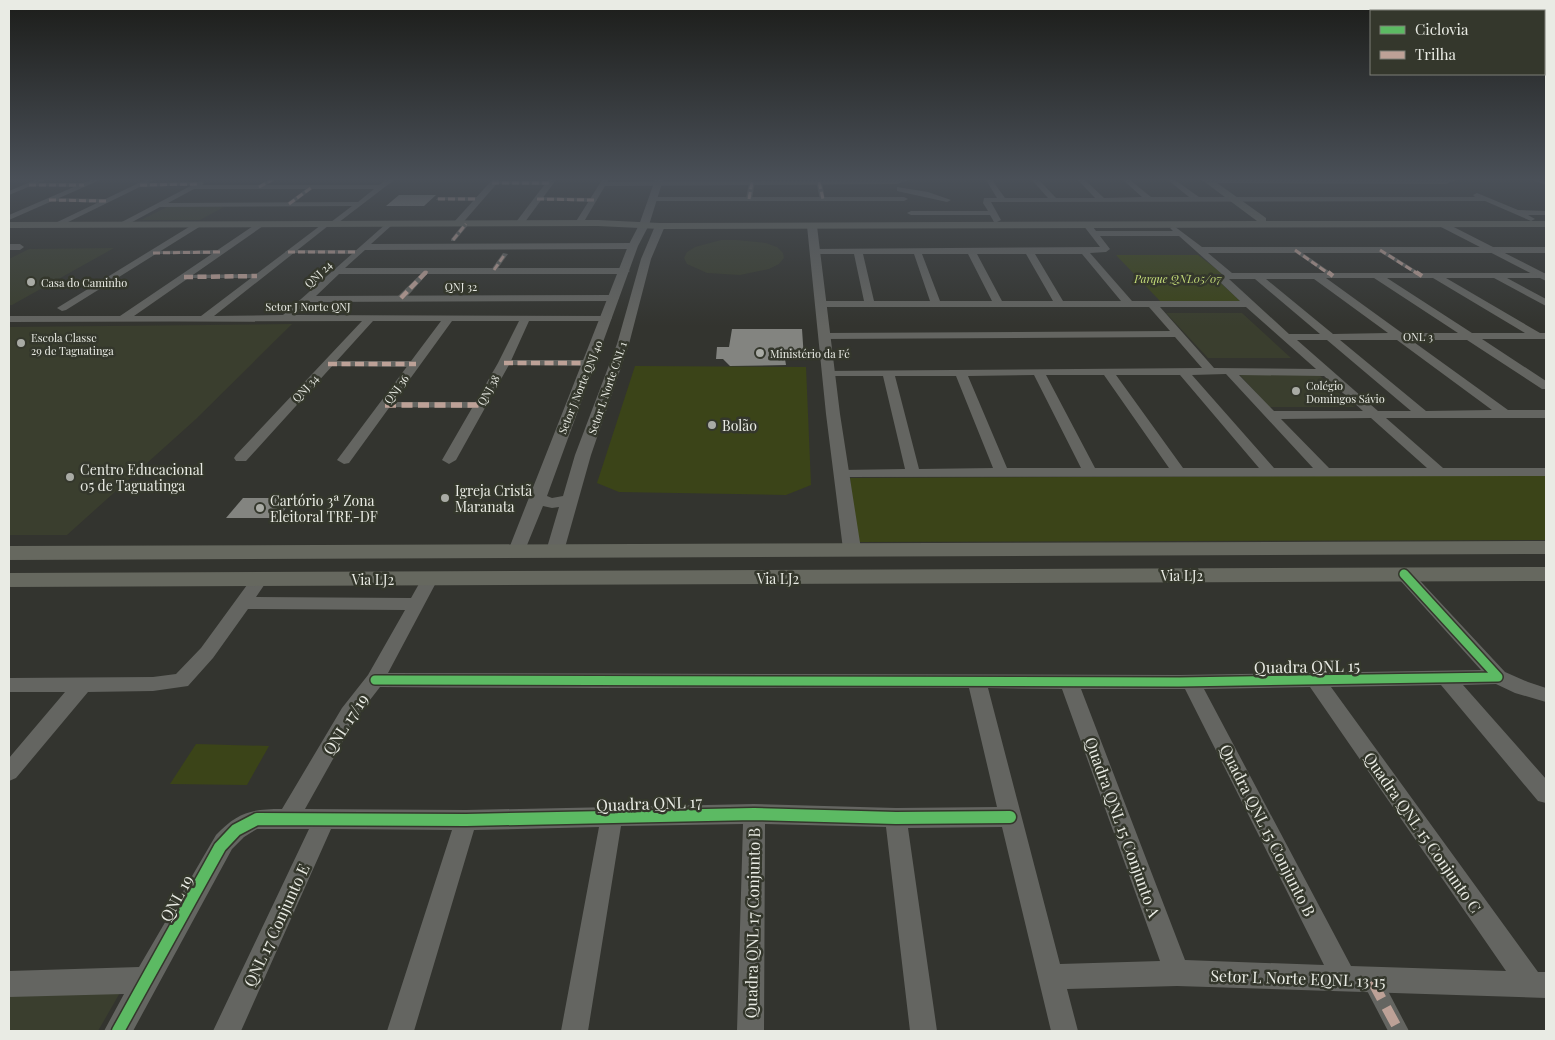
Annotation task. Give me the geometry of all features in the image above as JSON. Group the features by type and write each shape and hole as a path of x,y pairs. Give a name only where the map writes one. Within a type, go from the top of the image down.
{"main road":[{"path":"1078,229 1095,232 1225,229"},
{"name":"Via LJ2","path":"9,553 1546,547"},
{"path":"1098,548 1124,576"},
{"path":"1098,548 1101,576"},
{"path":"650,578 655,550"},
{"path":"672,578 677,550"},
{"name":"Via LJ2","path":"9,580 1546,574"}],"street":[{"path":"62,308 193,229"},
{"path":"122,319 255,229"},
{"path":"203,319 288,252 322,229"},
{"name":"QNJ 24","path":"284,319 383,229"},
{"path":"451,243 459,229"},
{"name":"Setor J Norte QNJ 40","path":"517,550 641,229"},
{"name":"Setor L Norte CNL 1","path":"555,551 583,455 623,344 652,242 659,229"},
{"path":"812,229 828,373 852,549"},
{"path":"1451,229 1544,277"},
{"path":"1095,232 1176,231 1230,276"},
{"path":"814,251 1084,251 1106,249 1095,232"},
{"path":"288,252 451,243 510,246 634,245 642,241 652,242"},
{"path":"494,270 510,246"},
{"path":"9,248 20,248"},
{"path":"1200,250 1546,250"},
{"path":"1295,250 1333,276"},
{"path":"1380,250 1422,276"},
{"path":"1536,250 1546,255"},
{"path":"858,251 870,304"},
{"path":"917,251 936,304"},
{"path":"971,251 999,304"},
{"path":"1029,251 1060,304"},
{"path":"1084,251 1129,304"},
{"path":"153,253 221,252"},
{"path":"338,271 624,271"},
{"path":"402,298 427,271"},
{"path":"184,277 257,276"},
{"path":"1258,276 1424,414"},
{"path":"1317,276 1506,414"},
{"path":"1377,276 1546,386"},
{"path":"1435,276 1543,338"},
{"path":"1495,276 1546,303"},
{"path":"1441,472 1289,337 1249,304 1224,281 1224,277 1544,277"},
{"name":"QNJ 32","path":"308,299 402,298 611,308"},
{"path":"821,304 1249,304"},
{"path":"1152,304 1211,371"},
{"path":"611,308 622,310 633,308"},
{"name":"Setor J Norte QNJ","path":"9,319 525,319 611,308"},
{"name":"QNJ 34","path":"240,458 370,318"},
{"name":"QNJ 36","path":"344,460 448,319"},
{"name":"QNJ 38","path":"449,460 504,363 525,319"},
{"path":"824,336 1178,334"},
{"name":"ONL 3","path":"1289,337 1469,336 1543,338"},
{"path":"504,363 590,363"},
{"path":"328,364 416,364"},
{"path":"1183,371 1270,472"},
{"path":"828,373 1229,371 1329,373"},
{"path":"1229,371 1326,472"},
{"path":"1038,372 1090,472"},
{"path":"1108,372 1179,472"},
{"path":"888,373 913,473"},
{"path":"961,373 1002,472"},
{"path":"385,405 480,405"},
{"path":"1271,415 1546,414"},
{"path":"553,454 568,452 583,455"},
{"path":"841,474 1002,472 1546,472"},
{"path":"537,498 552,503 569,500"},
{"path":"1404,574 1498,677 1522,688 1546,695"},
{"path":"9,685 153,684 181,681 208,653 261,578"},
{"name":"QNL 17/19","path":"288,819 349,713 375,680 430,579"},
{"path":"245,603 416,604"},
{"name":"Quadra QNL 15","path":"977,682 1192,682 1498,677"},
{"path":"1446,678 1546,794"},
{"name":"Quadra QNL 15 Conjunto C","path":"1314,679 1539,986"},
{"path":"375,680 977,682 1064,1031"},
{"name":"Quadra QNL 15 Conjunto A","path":"1069,681 1177,973"},
{"name":"Quadra QNL 15 Conjunto B","path":"1192,682 1344,978"},
{"path":"9,772 84,684"},
{"name":"Quadra QNL 17","path":"288,819 466,820 754,814 896,818 1010,817"},
{"name":"Quadra QNL 17 Conjunto B","path":"750,1031 754,814"},
{"path":"575,1031 612,817"},
{"name":"QNL 17 Conjunto E","path":"227,1031 326,818"},
{"path":"896,818 923,1031"},
{"name":"QNL 19","path":"118,1031 220,847 232,832 244,823 257,819 288,819"},
{"path":"401,1031 466,820"},
{"name":"Setor L Norte EQNL 13 15","path":"1050,977 1177,973 1539,986"},
{"path":"9,984 147,980"},
{"path":"1372,981 1399,1031"}],"shaded area":[{"path":"721,240 766,243 777,247 783,253 784,258 779,264 769,269 740,275 707,273 687,264 684,258 687,252 695,247"},
{"name":"Casa do Caminho","path":"114,248 9,305 9,259 29,249"},
{"path":"1166,313 1242,313 1291,358 1208,358"},
{"path":"292,324 196,419 67,535 9,535 9,327"},
{"name":"Colégio Domingos Sávio","path":"1239,374 1319,375 1355,407 1269,407"},
{"path":"125,984 98,1031 9,1031 9,985"}],"green space":[{"name":"Parque QNL05/07","path":"1116,255 1198,255 1223,274 1211,274 1240,301 1160,301"},
{"name":"Bolão","path":"635,366 806,367 811,485 786,495 619,492 597,483"},
{"path":"1546,475 1546,540 858,542 850,478"},
{"path":"196,744 269,746 247,785 170,784"}],"building":[{"name":"Ministério da Fé","path":"732,329 802,329 804,359 785,359 786,365 730,366 723,359 716,359 717,347 729,347"},
{"name":"Cartório 3ª Zona Eleitoral TRE-DF","path":"243,498 294,498 278,518 226,518"}],"marked path":[{"path":"453,240 462,229"},
{"path":"1295,250 1333,276"},
{"path":"1380,250 1422,276"},
{"path":"153,253 221,252"},
{"path":"288,252 358,252"},
{"path":"494,270 505,254"},
{"path":"401,298 427,271"},
{"path":"184,277 257,276"},
{"path":"504,363 590,363"},
{"path":"328,364 416,364"},
{"path":"385,405 480,405"},
{"path":"1372,981 1399,1031"}],"cycle path":[{"path":"375,680 1179,682 1498,677 1404,574"},
{"path":"118,1031 220,847 236,830 257,819 466,820 754,814 896,818 1010,817"}],"place":[{"name":"Casa do Caminho","path":"31,282"},
{"name":"Escola Classe 29 de Taguatinga","path":"21,343"},
{"name":"Ministério da Fé","path":"760,353"},
{"name":"Colégio Domingos Sávio","path":"1296,391"},
{"name":"Bolão","path":"712,425"},
{"name":"Centro Educacional 05 de Taguatinga","path":"70,477"},
{"name":"Igreja Cristã Maranata","path":"445,498"},
{"name":"Cartório 3ª Zona Eleitoral TRE-DF","path":"260,508"}]}
